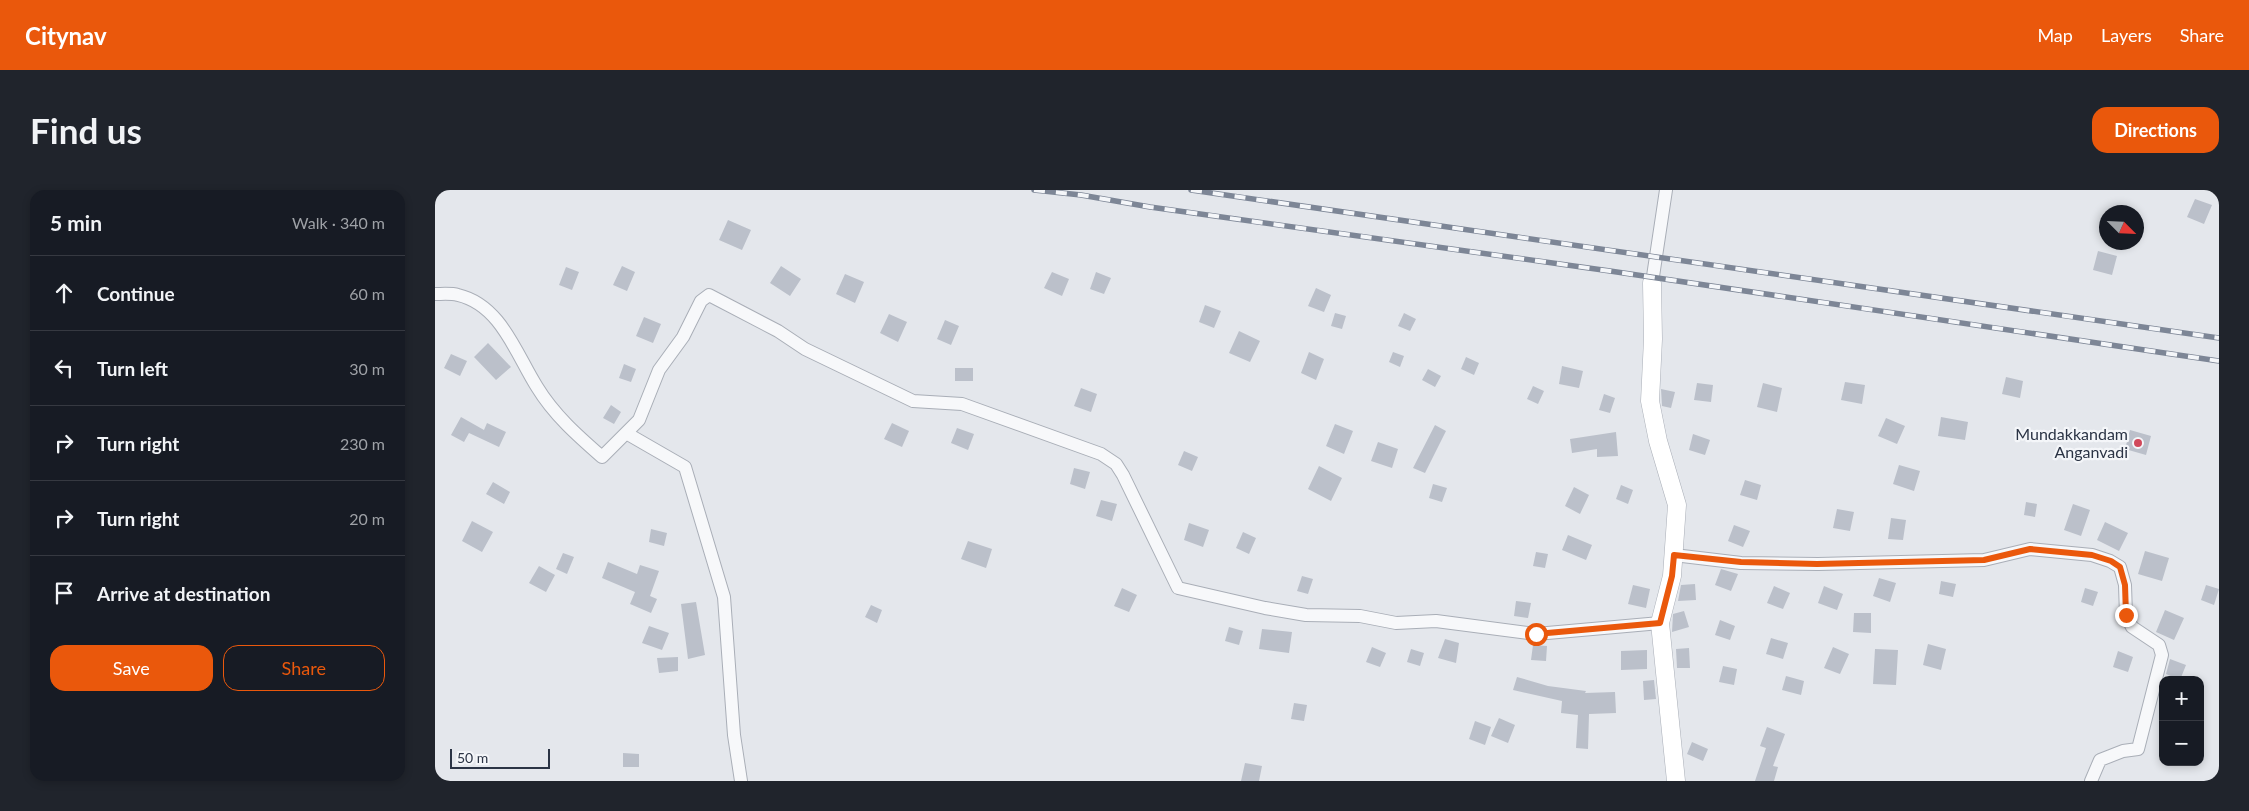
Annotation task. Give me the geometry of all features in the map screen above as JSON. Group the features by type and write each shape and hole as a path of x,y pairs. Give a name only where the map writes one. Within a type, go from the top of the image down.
{"street":[{"path":"1666,190 1652,283 1653,340 1650,401 1677,505 1672,576 1660,623 1676,781"},
{"path":"435,294 456,294 471,299 488,310 517,349 537,388 565,424 602,457 639,420 659,370 683,337 701,301 709,295 778,331 805,349 913,402 962,404 1101,454 1117,464 1178,588 1265,608 1307,615 1361,616 1396,623 1436,622 1536,634 1660,623"},
{"path":"626,433 685,468 724,597 734,735 741,781"},
{"path":"1674,555 1741,562 1817,564 1984,560 2030,549 2092,555 2111,561 2120,567 2124,574 2126,615 2132,627 2159,645 2162,655 2138,749 2123,751 2100,760 2091,781"}],"building":[{"path":"2195,199 2212,205 2204,224 2187,217"},
{"path":"728,220 751,230 742,250 719,240"},
{"path":"2098,251 2117,256 2112,275 2093,270"},
{"path":"622,266 635,272 627,291 613,285"},
{"path":"781,266 801,279 790,296 770,283"},
{"path":"566,267 579,272 572,290 559,285"},
{"path":"1052,272 1069,279 1062,296 1044,288"},
{"path":"1096,272 1111,278 1104,294 1090,289"},
{"path":"845,274 864,282 855,303 836,294"},
{"path":"1316,288 1331,295 1324,312 1308,306"},
{"path":"1205,305 1221,311 1214,328 1199,322"},
{"path":"1335,313 1346,316 1342,329 1331,326"},
{"path":"1404,313 1416,319 1410,331 1398,326"},
{"path":"889,314 907,322 898,342 880,333"},
{"path":"644,317 661,324 653,343 636,336"},
{"path":"945,320 959,326 951,345 937,339"},
{"path":"1239,331 1260,341 1250,362 1229,353"},
{"path":"488,343 511,367 496,380 474,357"},
{"path":"1309,352 1324,359 1316,380 1301,373"},
{"path":"1393,352 1404,356 1400,367 1389,362"},
{"path":"451,354 467,361 460,376 444,368"},
{"path":"1466,357 1479,363 1474,375 1461,369"},
{"path":"624,364 636,369 631,382 619,378"},
{"path":"1562,366 1583,371 1579,388 1559,384"},
{"path":"955,368 973,368 973,381 955,381"},
{"path":"1428,369 1441,376 1435,387 1422,380"},
{"path":"2006,377 2023,381 2020,398 2002,394"},
{"path":"1845,382 1865,385 1862,404 1841,400"},
{"path":"1697,383 1713,385 1711,402 1694,400"},
{"path":"1763,383 1782,388 1777,412 1757,407"},
{"path":"1533,386 1544,391 1538,404 1527,399"},
{"path":"1081,388 1097,394 1091,412 1074,406"},
{"path":"1661,389 1675,392 1671,408 1662,406"},
{"path":"1604,394 1615,398 1610,413 1599,410"},
{"path":"611,405 621,412 614,424 603,418"},
{"path":"461,417 484,430 487,423 506,432 499,447 469,433 464,442 451,435"},
{"path":"1941,417 1968,422 1965,440 1938,436"},
{"path":"1886,418 1905,426 1897,444 1878,436"},
{"path":"892,423 909,431 902,447 884,439"},
{"path":"1335,424 1353,431 1344,454 1326,446"},
{"path":"1435,425 1446,431 1425,473 1413,468"},
{"path":"957,428 974,434 968,450 951,443"},
{"name":"Mundakkandam Anganvadi","path":"2130,430 2151,436 2146,455 2125,449"},
{"path":"1616,432 1618,456 1597,457 1597,449 1572,453 1570,439"},
{"path":"1693,434 1710,440 1705,455 1689,450"},
{"path":"1378,442 1398,449 1392,468 1371,461"},
{"path":"1184,451 1198,457 1192,471 1178,465"},
{"path":"1899,465 1920,471 1914,491 1893,484"},
{"path":"1319,466 1342,478 1331,501 1308,489"},
{"path":"1074,468 1090,472 1085,489 1070,484"},
{"path":"1745,480 1761,485 1757,500 1740,495"},
{"path":"493,482 510,492 504,504 486,494"},
{"path":"1433,484 1447,488 1442,502 1429,498"},
{"path":"1621,485 1633,490 1628,504 1616,499"},
{"path":"1574,487 1589,495 1580,514 1565,506"},
{"path":"1101,500 1117,504 1112,521 1096,516"},
{"path":"2026,502 2037,504 2035,517 2024,515"},
{"path":"2073,504 2090,510 2081,536 2064,530"},
{"path":"1837,509 1854,512 1850,531 1833,528"},
{"path":"1891,518 1906,520 1903,540 1888,539"},
{"path":"472,521 493,532 482,552 462,541"},
{"path":"2105,522 2128,533 2119,551 2097,540"},
{"path":"1189,523 1209,530 1203,547 1184,540"},
{"path":"1734,525 1750,531 1743,547 1728,541"},
{"path":"651,529 667,533 664,546 649,542"},
{"path":"1243,532 1256,538 1249,554 1236,548"},
{"path":"1568,535 1592,545 1586,560 1562,550"},
{"path":"968,541 992,549 986,568 961,559"},
{"path":"2145,551 2169,558 2162,581 2138,574"},
{"path":"1536,552 1548,554 1545,568 1533,566"},
{"path":"563,553 574,557 567,574 556,569"},
{"path":"608,562 637,574 640,565 659,571 650,596 657,599 651,613 630,604 635,592 602,578"},
{"path":"539,566 555,575 546,592 529,583"},
{"path":"1721,569 1738,574 1731,591 1715,585"},
{"path":"1302,576 1313,579 1308,594 1297,591"},
{"path":"1879,578 1896,583 1890,602 1873,596"},
{"path":"1941,581 1956,584 1953,597 1939,594"},
{"path":"1695,584 1696,600 1678,601 1681,585"},
{"path":"1633,585 1650,589 1646,608 1628,604"},
{"path":"2206,585 2219,589 2214,605 2201,600"},
{"path":"1774,586 1790,593 1783,609 1767,603"},
{"path":"1824,586 1843,594 1837,610 1818,603"},
{"path":"1122,588 1137,595 1129,612 1114,606"},
{"path":"2085,588 2098,592 2093,606 2081,602"},
{"path":"1516,601 1531,603 1528,618 1514,616"},
{"path":"696,602 705,655 688,659 681,604"},
{"path":"871,605 882,610 877,623 865,617"},
{"path":"2165,610 2184,618 2174,640 2156,632"},
{"path":"1684,611 1689,627 1672,632 1673,614"},
{"path":"1854,613 1871,613 1871,633 1853,632"},
{"path":"1720,620 1735,626 1730,640 1715,635"},
{"path":"649,626 669,633 662,650 642,643"},
{"path":"1229,627 1243,631 1239,645 1225,641"},
{"path":"1262,629 1292,632 1289,653 1259,649"},
{"path":"1771,638 1788,643 1783,659 1766,654"},
{"path":"1445,639 1459,643 1456,663 1438,658"},
{"path":"1928,644 1946,649 1941,670 1923,665"},
{"path":"1533,645 1547,646 1546,661 1531,660"},
{"path":"1372,647 1386,653 1380,667 1366,662"},
{"path":"1833,647 1849,654 1840,674 1824,668"},
{"path":"1689,648 1690,668 1677,668 1676,649"},
{"path":"1411,649 1424,653 1420,666 1407,662"},
{"path":"1875,649 1898,650 1896,685 1873,684"},
{"path":"1647,650 1647,669 1621,670 1621,651"},
{"path":"2118,651 2133,657 2128,672 2113,667"},
{"path":"678,657 678,671 659,673 657,658"},
{"path":"2170,659 2186,665 2182,676 2166,674"},
{"path":"1723,666 1737,669 1734,685 1719,682"},
{"path":"1786,676 1804,681 1801,695 1782,690"},
{"path":"1517,677 1548,686 1586,691 1585,693 1615,692 1616,713 1589,714 1588,749 1576,748 1578,715 1561,713 1562,701 1513,690"},
{"path":"1654,680 1656,699 1644,700 1643,681"},
{"path":"1294,703 1307,705 1304,721 1291,719"},
{"path":"1499,718 1515,725 1508,743 1491,736"},
{"path":"1475,721 1491,727 1485,745 1469,739"},
{"path":"1767,727 1785,734 1773,766 1778,767 1774,781 1755,781 1766,748 1760,746"},
{"path":"1692,742 1708,749 1703,761 1687,754"},
{"path":"623,753 639,754 639,767 623,767"},
{"path":"1245,763 1262,766 1259,781 1241,781"}],"railway":[{"path":"1034,190 1081,195 1150,207 1610,271 2219,361"},
{"path":"1191,190 2219,338"}],"place":[{"name":"Mundakkandam Anganvadi","path":"2138,443"}],"route":[{"path":"1536,634 1660,623 1672,576 1674,555 1741,562 1817,564 1984,560 2030,549 2092,555 2111,561 2120,567 2124,574 2126,615"}]}
